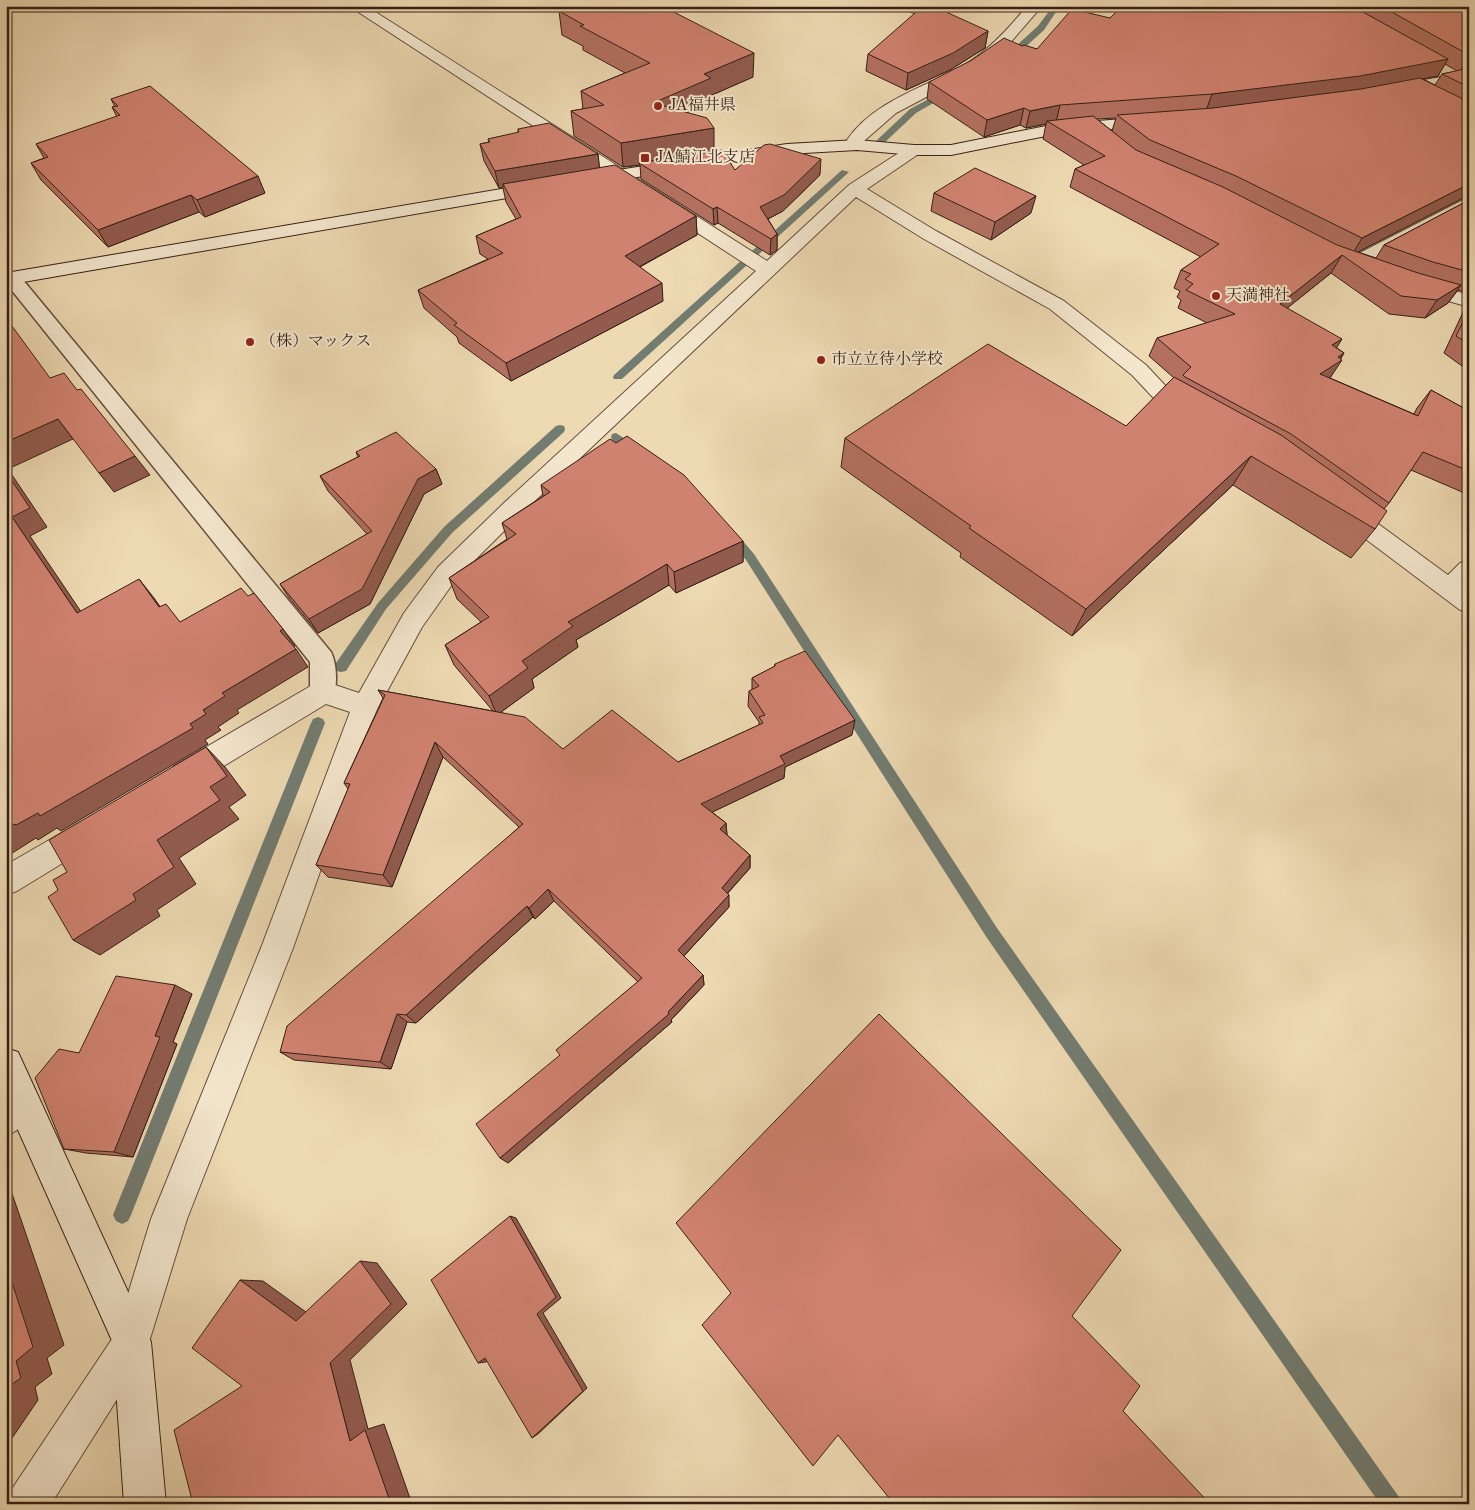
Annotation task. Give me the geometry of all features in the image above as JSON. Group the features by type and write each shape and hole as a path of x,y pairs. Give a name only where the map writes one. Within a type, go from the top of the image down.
{"street":[{"path":"356,6 757,263"},
{"path":"910,6 964,30"},
{"path":"857,145 855,140 895,106 983,60 1000,46 1035,6"},
{"path":"982,38 1000,46"},
{"path":"1441,69 1463,77"},
{"path":"1378,94 1463,77"},
{"path":"1412,87 1436,100"},
{"path":"9,278 620,174 787,149 857,145 914,150 951,150 1056,129 1168,120"},
{"path":"1091,126 1114,144"},
{"path":"27,1504 132,1342 169,1219 277,948 365,706 413,620 448,573 757,263 855,189 914,150"},
{"path":"855,189 930,235 1057,305 1139,370 1168,401 1202,420"},
{"path":"1354,263 1469,202"},
{"path":"1319,250 1389,276 1469,301"},
{"path":"1326,498 1460,596 1469,568"},
{"path":"160,789 323,692 365,706"},
{"path":"6,881 109,820"},
{"path":"6,1064 14,1110 132,1342 144,1504"}],"lane":[{"path":"9,278 322,659 323,692"}],"building":[{"path":"572,6 662,6 754,53 704,74 711,78 653,103 707,118 714,128 621,143 571,111 604,105 581,91 650,63 580,26 584,25 559,11"},
{"path":"923,6 933,6 988,31 953,53 908,73 868,54"},
{"path":"1122,6 1352,6 1448,59 1360,76 1212,94 1060,105 1030,111 1024,108 987,120 929,82 972,60 1004,38 1022,46 1037,49 1072,9 1110,18"},
{"path":"1381,6 1469,6 1469,55"},
{"path":"1469,68 1469,87 1442,74"},
{"path":"1420,78 1469,102 1469,184 1362,238 1236,176 1150,140 1117,115 1213,108 1361,89"},
{"path":"150,86 258,176 197,200 191,195 98,230 31,163 48,157 36,144 120,115 112,107 118,106 111,99"},
{"path":"1093,116 1136,150 1223,187 1337,245 1418,273 1461,285 1437,300 1401,296 1342,255 1280,304 1342,339 1332,345 1344,353 1338,357 1342,360 1320,374 1418,416 1431,390 1469,411 1469,471 1423,452 1389,503 1291,434 1185,377 1183,375 1191,367 1157,338 1235,314 1186,290 1193,284 1185,279 1191,274 1181,270 1219,244 1075,169 1105,156 1047,121"},
{"path":"549,123 598,154 495,171 480,144 490,142 488,139 519,132 518,129"},
{"path":"770,144 821,159 784,195 760,207 777,234 771,239 717,207 713,209 639,163 722,150 735,170 764,145"},
{"path":"615,165 696,216 625,256 662,283 506,363 454,325 457,323 418,290 503,253 476,236 521,217 503,184"},
{"path":"975,168 1036,196 995,222 934,193"},
{"path":"1469,200 1469,272 1384,245"},
{"path":"1469,310 1469,344 1456,336"},
{"path":"12,326 50,378 64,373 77,390 81,389 135,456 99,473 58,419 6,442 6,329"},
{"path":"988,344 1126,426 1174,377 1281,435 1387,511 1375,529 1251,456 1086,609 969,528 971,526 845,438"},
{"path":"396,432 436,469 418,479 362,589 309,619 280,584 372,531 320,476 360,456 356,452"},
{"path":"627,436 684,475 743,541 674,572 667,564 568,622 573,626 522,661 528,668 489,696 445,645 489,617 449,578 516,534 502,523 550,492 541,485 610,439 616,443"},
{"path":"6,472 30,508 12,517 77,613 139,579 159,607 166,604 180,622 241,588 248,596 254,593 283,629 280,631 296,649 222,693 225,696 203,710 206,714 190,724 193,728 40,816 38,813 6,829"},
{"path":"805,651 855,720 780,756 785,764 701,804 726,823 720,829 750,855 722,888 729,895 678,950 703,975 668,1012 669,1014 500,1158 476,1124 560,1055 556,1050 642,978 548,889 529,908 527,906 406,1015 397,1014 380,1062 280,1052 287,1026 523,824 435,742 383,875 316,865 350,784 344,783 385,695 378,690 525,717 563,749 612,710 678,762 763,723 759,717 765,715 749,691 759,686 752,678 775,666 775,664"},
{"path":"206,747 227,776 210,787 220,800 157,840 174,867 133,894 136,900 73,940 48,897 58,890 53,880 67,872 49,840"},
{"path":"116,976 175,985 155,1036 160,1037 114,1152 64,1149 35,1078 59,1049 79,1053"},
{"path":"879,1014 1121,1250 1072,1316 1140,1386 1123,1411 1210,1504 931,1504 925,1497 920,1504 894,1504 838,1435 813,1466 702,1325 731,1293 676,1223"},
{"path":"510,1216 556,1297 537,1314 583,1391 532,1438 485,1358 478,1363 431,1280"},
{"path":"360,1261 391,1304 330,1363 350,1441 365,1430 391,1504 193,1504 174,1430 242,1386 192,1348 240,1280 296,1321"},
{"path":"6,1264 33,1347 16,1361 21,1378 6,1388"}],"waterway":[{"path":"1009,57 1041,28 1057,6"},
{"path":"880,142 913,111 945,94"},
{"path":"618,377 845,172"},
{"path":"341,667 382,606 448,530 560,429"},
{"path":"616,437 635,451"},
{"path":"732,536 750,557 992,933 1392,1504"},
{"path":"122,1215 318,723"}],"place":[{"name":"JA福井県","path":"658,106"},
{"name":"JA鯖江北支店","path":"645,158"},
{"name":"天満神社","path":"1216,296"},
{"name":"（株）マックス","path":"250,342"},
{"name":"市立立待小学校","path":"821,360"}]}
